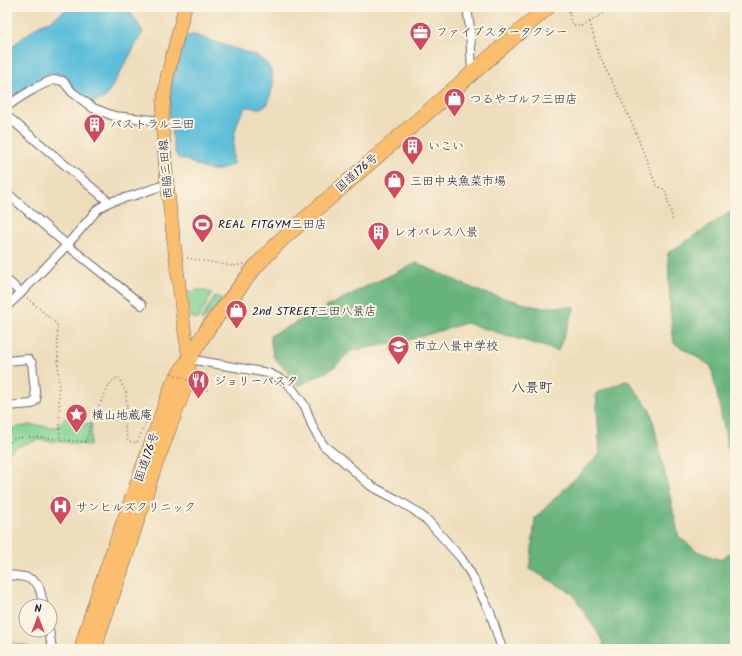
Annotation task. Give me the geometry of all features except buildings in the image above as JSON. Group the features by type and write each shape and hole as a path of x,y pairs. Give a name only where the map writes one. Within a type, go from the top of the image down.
{"highway":[{"name":"国道176号","path":"82,649 100,589 170,378 189,359 208,328 256,266 280,241 548,7"},
{"name":"国道176号","path":"95,649 99,632 121,570 152,473 184,388 189,359"}],"main road":[{"name":"西脇三田線","path":"185,7 167,77 162,120 167,184 189,359"},
{"path":"185,330 196,333 200,331 229,302"},
{"name":"西脇三田線","path":"170,378 180,356 185,330"},
{"path":"7,647 29,649"}],"street":[{"path":"467,7 470,29 472,73"},
{"path":"7,107 14,101 48,82 56,80 63,81 72,92 93,108 106,113 114,116 162,120"},
{"path":"7,116 109,202"},
{"path":"7,306 22,293 98,209 109,202 167,184"},
{"path":"7,193 67,245 142,305"},
{"path":"7,280 22,293"},
{"path":"7,361 28,359 32,363 36,400 32,404 7,406"},
{"path":"189,359 268,374 287,382 305,406 313,428 324,446 371,486 396,499 428,520 461,558 471,574 490,612 502,649"},
{"path":"7,575 23,577 35,582 38,586 42,598"},
{"path":"51,638 52,649"}],"path":[{"path":"569,7 570,20 575,26 583,26 604,13 627,7"},
{"path":"590,22 598,52 637,135 656,185 664,190 673,221"},
{"path":"182,257 233,266 242,264 247,268"},
{"path":"22,293 57,324 60,440"},
{"path":"7,444 15,438 34,437 86,442 90,425 98,407 111,382 118,376 126,392 127,408 125,430 128,441 137,443 151,410"},
{"path":"170,378 208,388 207,391 196,387"}],"green space":[{"path":"735,209 735,491 711,366 674,343 670,310 668,253"},
{"path":"417,263 481,292 537,307 575,307 558,351 466,323 409,340 351,351 332,369 299,386 273,356 270,336 367,286"},
{"path":"202,290 211,293 211,295 198,319 191,317 188,291"},
{"path":"215,296 224,299 203,321 201,320"},
{"path":"628,380 651,412 679,537 697,551 720,560 735,549 735,649 599,649 604,643 572,593 530,569 535,518 600,454 596,393"},
{"path":"65,418 92,425 90,445 37,440 14,448 7,456 7,429 30,425 57,427"}],"water":[{"path":"70,7 127,7 143,32 106,97 97,101 88,101 76,92 66,77 57,73 49,74 10,97 7,92 7,53 15,44 39,25 52,20"},
{"path":"194,35 257,56 267,64 271,71 273,85 268,104 260,108 246,107 238,120 236,127 233,164 218,170 202,168 178,158 175,152 169,115 171,84 184,41 187,36"}],"place":[{"name":"ファイブスタータクシー","path":"420,52"},
{"name":"つるやゴルフ三田店","path":"455,118"},
{"name":"パストラル三田","path":"94,144"},
{"name":"いこい","path":"413,166"},
{"name":"三田中央魚菜市場","path":"395,200"},
{"name":"REAL FITGYM三田店","path":"202,244"},
{"name":"レオパレス八景","path":"378,252"},
{"name":"2nd STREET三田八景店","path":"237,330"},
{"name":"市立八景中学校","path":"399,366"},
{"name":"ジョリーパスタ","path":"199,400"},
{"name":"横山地蔵庵","path":"76,434"},
{"name":"サンヒルズクリニック","path":"60,526"}],"district":[{"name":"八景町","path":"532,388"}]}
